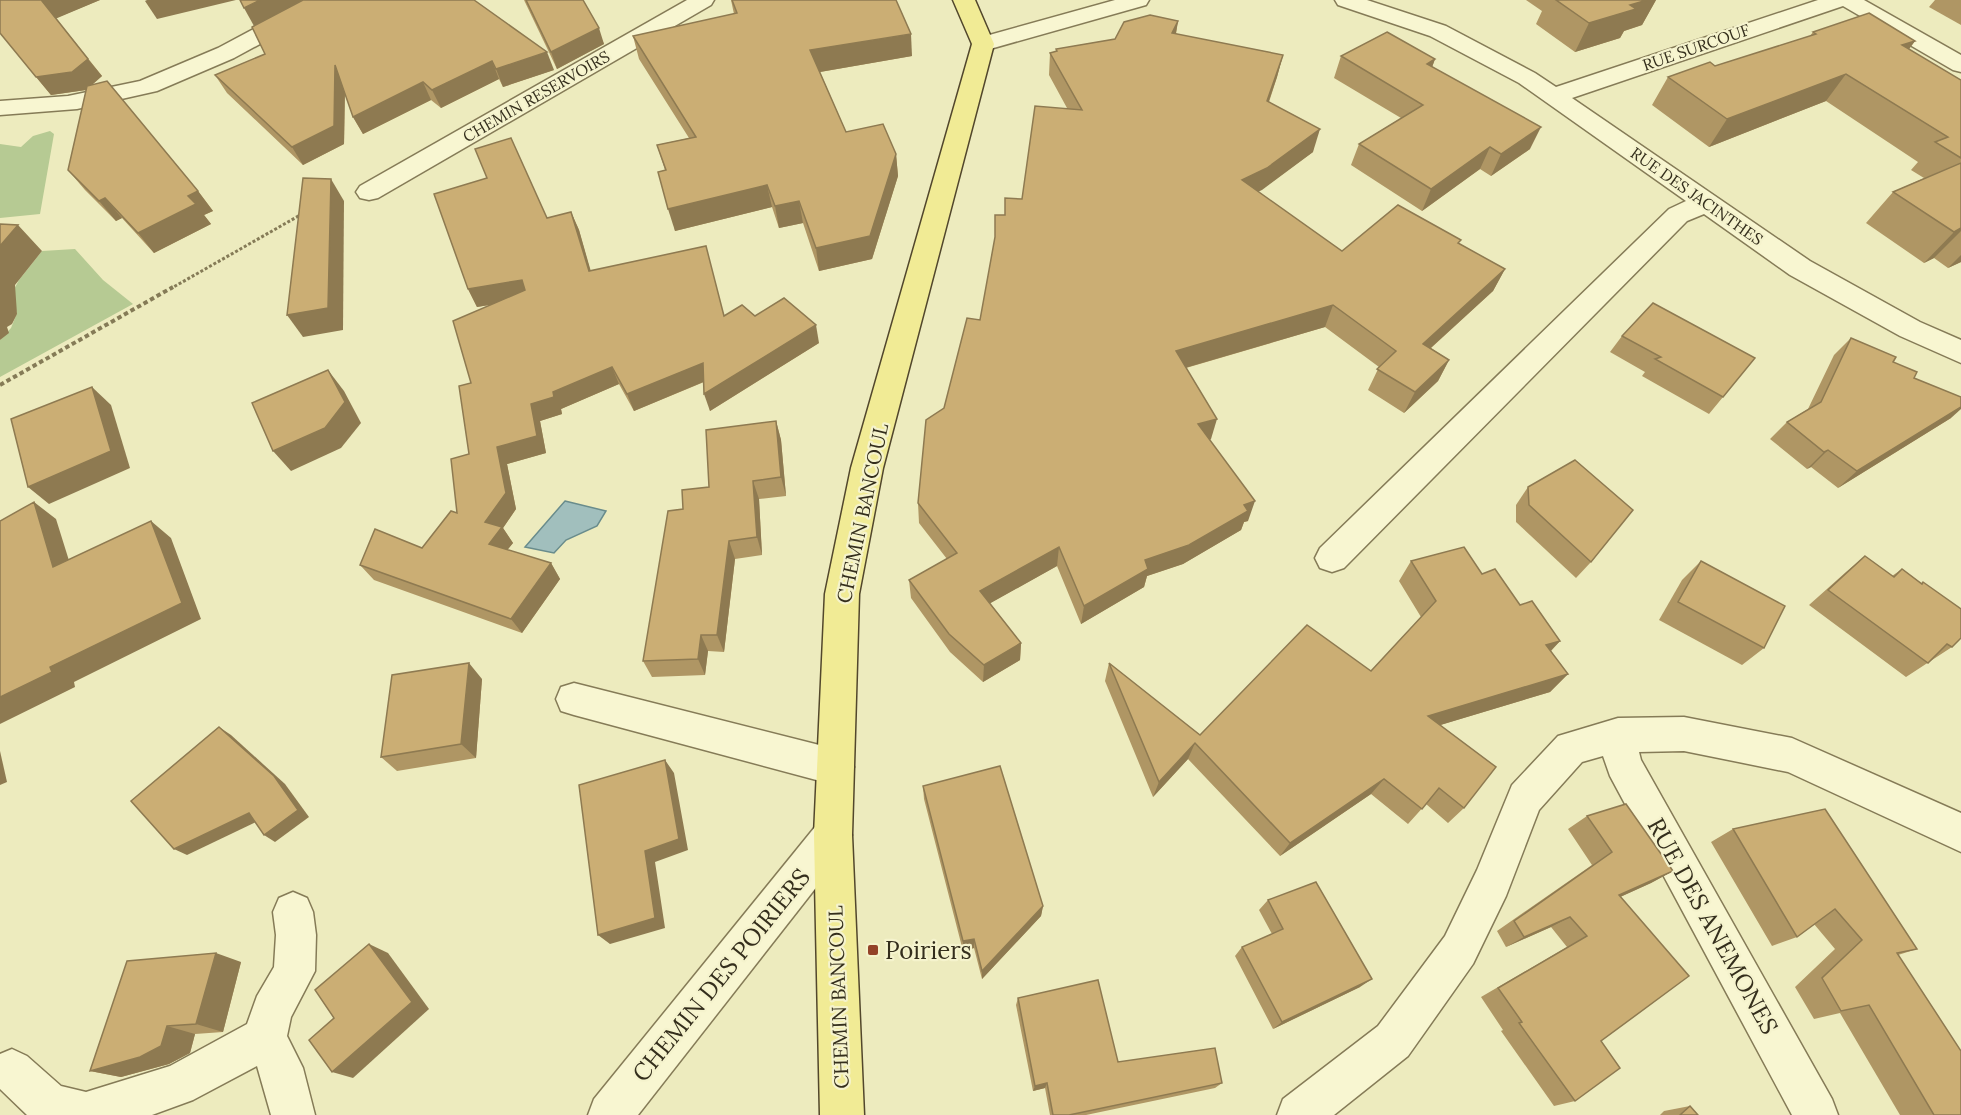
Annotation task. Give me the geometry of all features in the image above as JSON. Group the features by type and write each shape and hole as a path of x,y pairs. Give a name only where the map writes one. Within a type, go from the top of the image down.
{"main road":[{"path":"964,0 983,44"},
{"name":"CHEMIN BANCOUL","path":"842,1115 833,835 842,594 865,479 983,44"}],"street":[{"path":"0,108 51,105 125,92 146,85 197,66 324,0"},
{"name":"CHEMIN RESERVOIRS","path":"369,192 703,0"},
{"path":"983,44 1138,0"},
{"name":"RUE DES JACINTHES","path":"1347,0 1438,31 1527,78 1800,268 1910,329 1961,352"},
{"name":"RUE DES JACINTHES","path":"1401,0 1438,31"},
{"name":"RUE SURCOUF","path":"1554,96 1840,0"},
{"path":"1848,0 1961,65"},
{"path":"1332,558 1678,215 1707,202"},
{"path":"574,699 835,767"},
{"path":"1299,1115 1393,1041 1460,951 1492,882 1524,798 1571,748 1618,735 1684,734 1792,755 1961,833"},
{"name":"RUE DES ANEMONES","path":"1618,735 1623,764 1816,1115"},
{"name":"CHEMIN DES POIRIERS","path":"610,1115 833,835"},
{"path":"293,912 296,935 294,971 272,1011 264,1038 280,1068 293,1115"},
{"path":"12,1071 49,1105 86,1114 178,1085 264,1038"}],"path":[{"path":"0,384 304,213"}],"green space":[{"path":"50,131 54,134 40,214 0,218 0,144 21,147 33,136"},
{"path":"75,249 103,280 133,304 0,377 0,340 11,328 17,313 11,295 19,280 42,251"}],"water":[{"path":"565,501 606,511 597,526 566,540 554,553 525,547"}],"building":[{"path":"0,0 44,0 42,1 88,59 72,72 36,77 0,33"},
{"path":"240,0 260,0 244,8"},
{"path":"303,0 474,0 547,52 496,69 492,61 432,90 423,82 353,117 335,65 334,126 292,147 215,75 265,54 252,27"},
{"path":"526,0 583,0 599,28 551,52"},
{"path":"732,0 896,0 911,34 810,50 846,132 883,124 896,154 870,236 816,248 799,201 775,206 767,185 668,209 658,172 666,170 657,145 696,137 633,36 737,13"},
{"path":"1556,0 1647,0 1630,5 1636,9 1589,23"},
{"path":"1869,13 1915,41 1902,45 1961,80 1961,158 1935,142 1948,137 1846,74 1727,119 1668,77 1710,62 1715,66 1816,34 1813,32"},
{"path":"1150,15 1178,21 1172,33 1283,55 1267,101 1320,129 1267,168 1242,180 1342,251 1398,205 1461,240 1458,243 1505,269 1423,344 1449,360 1415,392 1377,369 1396,351 1333,305 1176,351 1217,419 1198,424 1255,501 1244,505 1248,511 1189,545 1145,560 1148,569 1084,606 1059,547 980,591 1021,643 984,665 949,634 909,580 957,553 918,503 926,420 944,408 967,318 980,320 995,237 995,215 1005,215 1005,198 1022,199 1035,106 1082,110 1050,53 1057,51 1056,49 1115,39 1124,22"},
{"path":"1387,32 1435,59 1427,64 1541,127 1501,154 1490,147 1431,189 1359,144 1423,105 1341,56"},
{"path":"107,81 198,191 188,196 196,204 138,233 105,198 99,201 68,170 87,86"},
{"path":"511,138 547,218 571,212 589,271 706,246 724,316 742,305 755,316 784,298 816,325 704,394 703,363 627,394 612,367 553,392 554,397 531,404 537,436 497,447 506,493 485,522 502,527 489,544 551,563 511,619 360,565 375,529 422,548 451,511 457,513 451,459 469,454 459,386 471,383 453,321 525,290 522,280 468,289 434,194 487,178 475,149"},
{"path":"1961,163 1961,228 1954,232 1893,192"},
{"path":"303,178 331,179 328,308 287,315"},
{"path":"0,224 18,225 0,246"},
{"path":"1653,303 1755,358 1723,397 1655,359 1661,357 1622,336"},
{"path":"1851,338 1896,357 1893,362 1917,372 1914,378 1961,397 1961,407 1857,471 1828,450 1824,452 1787,422 1821,402"},
{"path":"328,370 345,402 325,428 273,451 252,403"},
{"path":"92,387 111,451 28,487 11,419"},
{"path":"776,421 781,477 753,481 757,537 729,541 717,635 701,635 698,659 643,661 668,511 683,509 682,490 709,487 706,430"},
{"path":"1575,460 1633,510 1591,562 1529,505 1528,487"},
{"path":"34,502 53,567 151,521 182,603 50,667 52,672 0,697 0,521"},
{"path":"1464,547 1482,574 1495,569 1520,605 1532,601 1560,641 1546,645 1568,674 1428,716 1496,767 1464,808 1439,788 1422,809 1384,779 1290,843 1195,743 1159,782 1109,663 1200,735 1307,625 1371,671 1436,601 1411,561"},
{"path":"1865,556 1894,577 1902,569 1961,609 1961,638 1952,647 1947,644 1928,663 1828,590"},
{"path":"1701,561 1785,606 1764,648 1678,602"},
{"path":"469,663 461,744 381,757 392,675"},
{"path":"219,727 274,776 298,810 264,835 249,813 174,849 131,801"},
{"path":"665,760 679,839 645,851 655,918 598,935 579,785"},
{"path":"1000,766 1043,906 982,971 974,939 963,941 923,786"},
{"path":"1626,804 1673,871 1619,895 1689,976 1601,1041 1620,1068 1575,1101 1519,1023 1522,1022 1498,988 1587,936 1570,917 1524,937 1514,921 1612,852 1587,816"},
{"path":"1825,809 1917,949 1897,953 1961,1051 1961,1115 1934,1115 1869,1005 1841,1011 1822,978 1862,940 1835,909 1797,937 1733,829"},
{"path":"1316,882 1372,979 1282,1022 1242,947 1283,929 1268,900"},
{"path":"369,944 412,1002 332,1072 309,1040 334,1018 315,990"},
{"path":"216,953 196,1024 167,1026 161,1046 140,1057 90,1071 127,961"},
{"path":"1098,980 1118,1062 1215,1048 1222,1083 1069,1115 1053,1115 1047,1083 1035,1086 1018,998"},
{"path":"1690,1106 1698,1115 1680,1115"}],"place":[{"name":"Poiriers","path":"873,950"}]}
